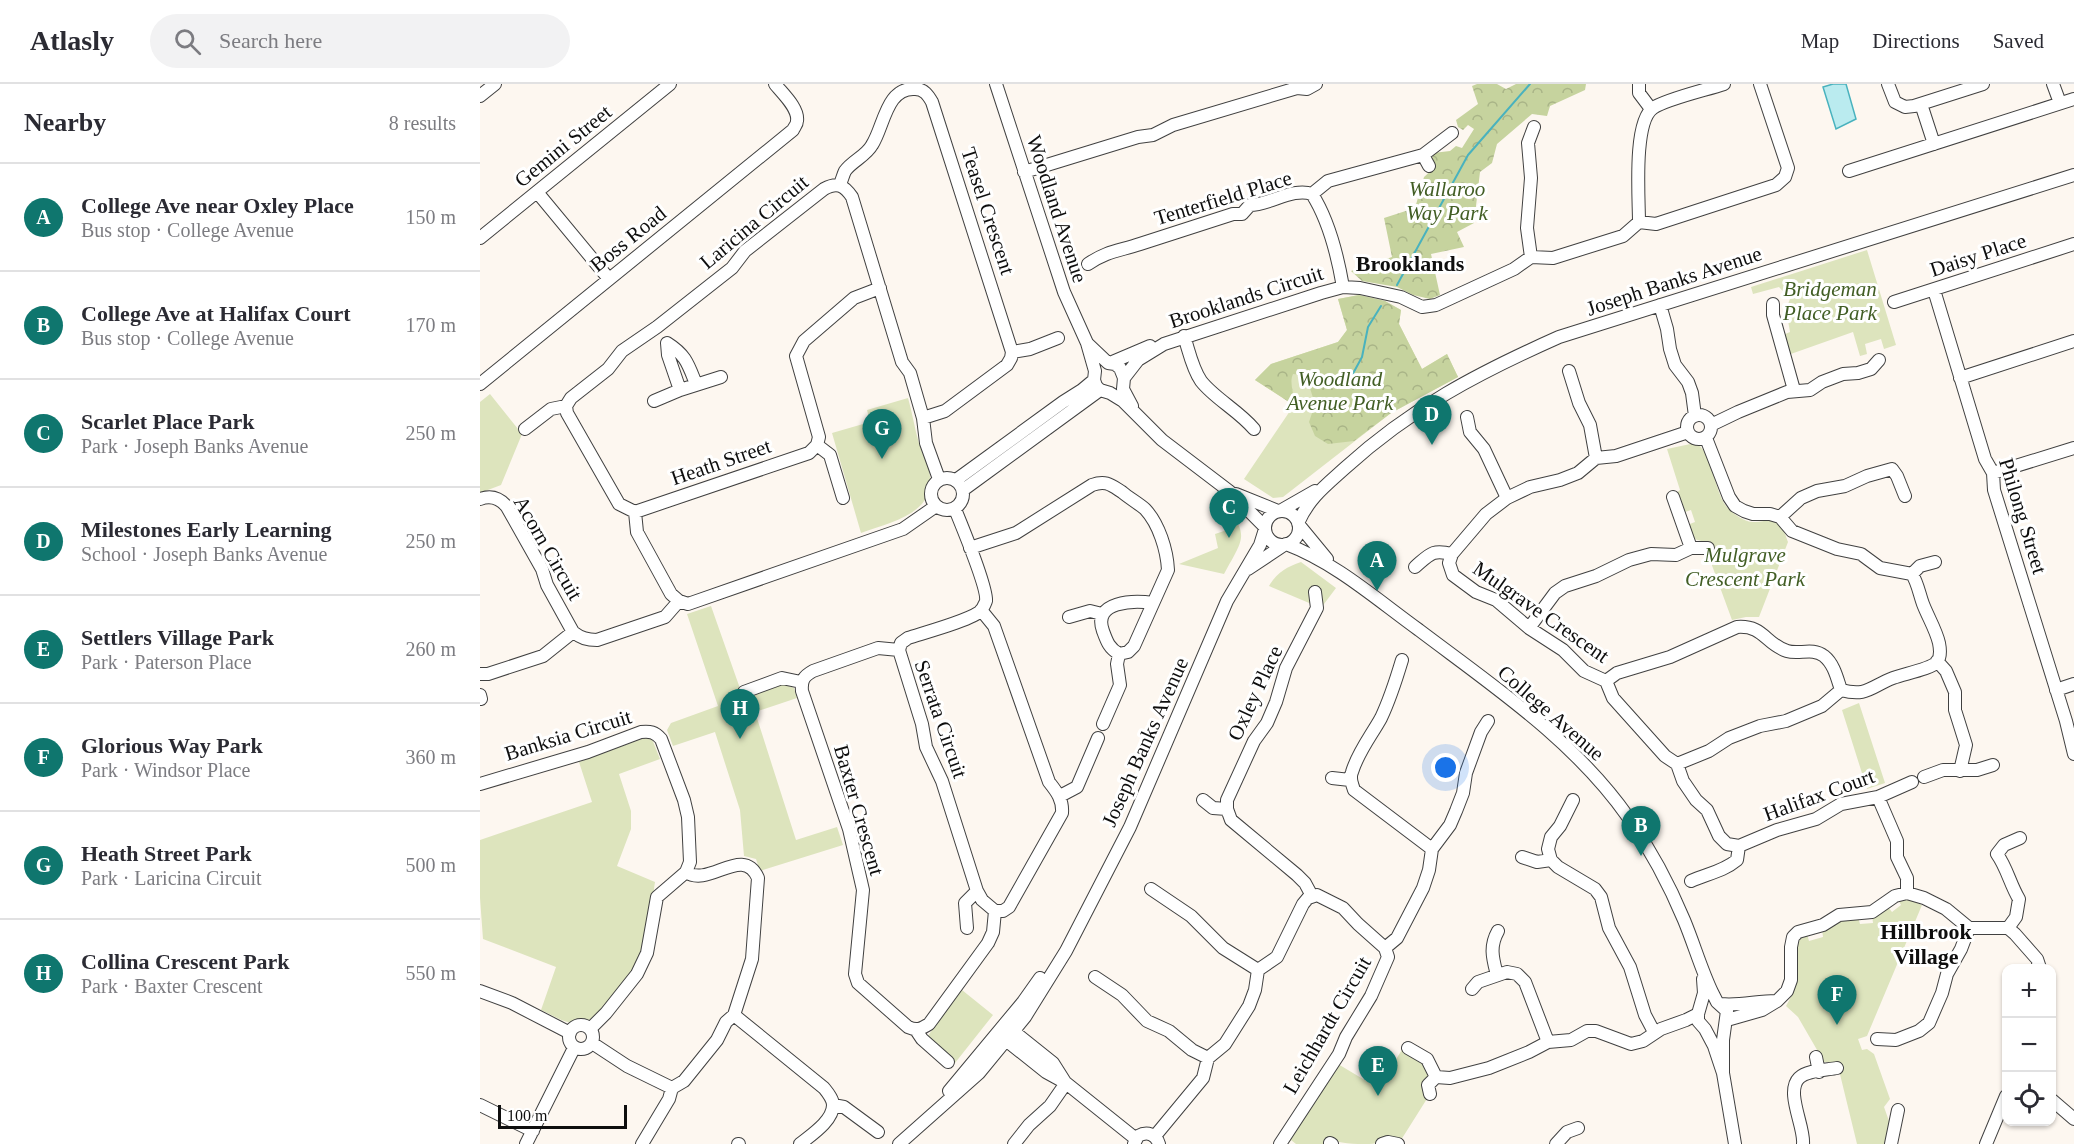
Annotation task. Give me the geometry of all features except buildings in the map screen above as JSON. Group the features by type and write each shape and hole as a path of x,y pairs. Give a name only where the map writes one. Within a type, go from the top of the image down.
{"street":[{"path":"480,96 495,84"},
{"name":"Gemini Street","path":"480,238 670,84"},
{"name":"Boss Road","path":"480,384 793,130 797,122 792,106 775,84"},
{"name":"Woodland Avenue","path":"996,84 1064,292 1087,344 1100,383 1123,401 1162,440 1229,491 1265,528"},
{"path":"1024,172 1138,136 1153,135 1173,125 1299,86 1307,89 1316,84"},
{"path":"1639,84 1639,93 1651,109"},
{"path":"1534,127 1528,143 1532,177 1527,228 1530,257 1553,258 1623,236 1638,222 1638,157 1643,120 1651,109 1661,104 1724,84"},
{"path":"1638,222 1656,224 1689,215 1703,207 1776,185 1785,177 1788,168 1760,84"},
{"path":"1888,84 1892,98 1905,107 1922,104 1983,84"},
{"path":"2053,84 2060,103"},
{"name":"Teasel Crescent","path":"840,184 846,170 872,145 891,100 898,93 918,86 928,94 1012,352"},
{"path":"1849,171 2074,99"},
{"path":"1922,104 1934,144"},
{"path":"1312,194 1328,181 1426,160 1452,133"},
{"name":"Joseph Banks Avenue","path":"1298,524 1305,506 1323,487 1388,431 1444,393 1505,361 1559,337 2072,177"},
{"name":"Laricina Circuit","path":"525,429 550,409 566,406 571,398 608,369 622,351 657,327 732,268 745,251 824,189 840,184 847,188 852,197 902,362 910,373 923,418 926,442 939,479"},
{"path":"537,192 609,279"},
{"name":"Tenterfield Place","path":"1088,264 1102,254 1116,249 1134,246 1233,214 1242,214 1250,205 1307,192 1312,194 1320,208 1340,269 1343,287"},
{"name":"Daisy Place","path":"1894,302 2074,244"},
{"name":"Brooklands Circuit","path":"1124,379 1138,360 1164,344 1343,287 1401,297 1422,307 1436,305 1514,269 1530,257"},
{"path":"843,498 830,455 817,445 819,437 796,356 804,341 854,298 880,288"},
{"name":"Philong Street","path":"1934,290 1985,459 1993,473 1994,490 2073,749"},
{"path":"1773,304 1773,315 1783,356 1794,390"},
{"path":"1660,305 1675,365 1688,382 1692,393 1695,416 1688,424 1688,432 1694,438 1706,438"},
{"path":"657,327 667,343 680,390"},
{"path":"1184,336 1196,372 1203,383 1244,417 1254,429"},
{"path":"923,418 945,411 1007,365 1012,352 1030,350 1058,338"},
{"path":"1960,378 2074,341"},
{"path":"667,343 680,351 687,360 696,384"},
{"name":"Woodland Avenue","path":"1087,344 1109,363 1120,368 1124,379 1123,389 1140,419"},
{"name":"Brooklands Circuit","path":"1109,363 1147,346 1164,344"},
{"path":"1711,425 1794,390 1810,390 1822,382 1843,374 1871,369 1879,360"},
{"path":"1100,383 1101,365 1109,363"},
{"path":"1569,371 1579,403 1590,425 1596,458"},
{"path":"654,401 696,384 721,377"},
{"path":"1100,383 1118,390 1124,379"},
{"path":"960,485 1100,383"},
{"path":"566,406 567,413 619,504 635,512 637,532 671,594 679,602 688,604 903,529 936,506"},
{"path":"1695,416 1707,418 1711,425 1706,438"},
{"path":"1467,417 1470,432 1484,449 1507,498"},
{"name":"Mulgrave Crescent","path":"1677,764 1665,756 1613,698 1606,681 1584,671 1563,651 1529,628 1496,600 1476,592 1453,575 1449,563 1452,554 1486,514 1507,498 1530,487 1578,473 1596,458 1616,456 1688,432"},
{"path":"1706,438 1729,497 1735,506 1753,514 1770,514 1780,517 1792,531 1837,549 1861,554 1880,568 1912,574 1918,583 1923,603 1940,645 1937,661 1929,667 1877,684 1864,693 1841,690"},
{"name":"Heath Street","path":"635,512 809,453 817,445"},
{"path":"1993,473 2074,448"},
{"path":"1780,517 1801,498 1817,491 1845,486 1867,476 1892,469 1905,496"},
{"path":"949,477 960,485 963,501 955,508 944,510 936,506 931,497 934,483 939,479 949,477"},
{"path":"970,548 1016,533 1092,485 1100,482 1109,483 1144,508 1156,527 1167,557 1168,570 1134,646 1128,652 1119,654 1109,648 1100,624 1102,614 1108,608 1129,601 1153,603"},
{"name":"Joseph Banks Avenue","path":"1279,511 1323,487"},
{"name":"Woodland Avenue","path":"1229,491 1279,511"},
{"name":"Acorn Circuit","path":"480,499 495,497 507,507 542,569 547,585 573,632 587,640 597,640 665,617 679,602"},
{"path":"1673,497 1691,548"},
{"path":"916,1030 929,1024 988,943 993,932 994,911 1003,911 1009,907 1062,813 1063,806 1060,796 1049,782 994,626 981,610 986,602 985,593 955,508"},
{"path":"1279,511 1291,513 1298,524 1296,537 1285,544 1276,544 1270,540 1265,528 1269,517 1279,511"},
{"name":"College Avenue","path":"1298,524 1331,565"},
{"name":"Joseph Banks Avenue","path":"1007,1034 1025,1017 1066,951 1130,827 1227,601 1260,545 1265,528"},
{"name":"Joseph Banks Avenue","path":"1245,571 1285,544"},
{"name":"College Avenue","path":"1285,544 1331,565 1505,695 1552,734 1594,774 1627,816 1649,851 1685,922 1702,971 1719,1003 1726,1011 1723,1073"},
{"path":"1529,628 1555,593 1565,586 1596,576 1629,560 1651,554 1676,555 1691,548 1708,548"},
{"name":"Mulgrave Crescent","path":"1415,567 1432,552 1452,554"},
{"path":"1912,574 1920,566 1935,562"},
{"name":"Oxley Place","path":"1227,809 1227,800 1254,741 1267,723 1276,702 1286,668 1317,608 1315,592"},
{"name":"Serrata Circuit","path":"981,610 971,616 908,638 898,650 922,724 926,747 942,781 977,891 982,900 994,911"},
{"path":"1069,617 1090,611 1102,614"},
{"path":"1606,681 1617,673 1670,657 1737,627 1748,626 1761,632 1775,645 1786,651 1810,651 1822,655 1832,665 1841,690"},
{"name":"Acorn Circuit","path":"480,674 488,674 543,656 573,632"},
{"path":"744,692 782,678 801,682 805,675 813,670 878,648 898,650"},
{"path":"1104,724 1120,685 1117,664 1119,654"},
{"path":"1402,660 1392,694 1367,739 1350,780 1354,789 1432,849"},
{"path":"1937,661 1946,671 1955,692 1955,710 1966,745 1960,771"},
{"name":"Baxter Crescent","path":"801,682 801,691 849,830 862,880 855,974 858,982 908,1027 916,1030 922,1039 948,1062"},
{"path":"2056,690 2074,684"},
{"path":"1691,881 1726,868 1737,860 1739,846 1727,844 1719,837 1707,810 1696,800 1683,781 1677,764 1709,751 1729,738 1760,726 1786,721 1822,706 1841,690"},
{"path":"1385,948 1397,938 1422,888 1429,870 1432,849 1450,825 1456,812 1463,793 1466,773 1481,732 1488,722"},
{"name":"Banksia Circuit","path":"480,784 588,752 641,732 656,733 661,739 684,800 690,862 686,872"},
{"path":"1060,796 1077,787 1098,738"},
{"path":"1924,777 1943,770 1977,770 1993,765"},
{"path":"1332,778 1350,780"},
{"name":"Halifax Court","path":"1739,846 1777,830 1816,819 1841,804 1878,797 1912,782"},
{"path":"1878,797 1897,841 1897,857 1907,878 1907,893"},
{"path":"1007,1034 1046,1072 1066,1083 1135,1142 1142,1134 1148,1133 1157,1140 1203,1078 1208,1058 1225,1044 1249,1006 1256,990 1258,970 1277,957 1300,908 1312,897 1297,874 1231,820 1227,809 1213,808 1203,800"},
{"path":"1573,800 1560,826 1551,837 1548,849 1551,860 1558,867 1595,889 1601,897 1609,928 1630,967 1645,1015 1654,1032"},
{"path":"2008,928 2016,917 2019,900 2010,884 2006,867 1997,854 2004,845 2019,838"},
{"path":"1522,857 1537,862 1551,860"},
{"path":"590,1029 637,974 647,953 657,897 686,872 693,877 701,876 739,864 748,865 755,871 758,878 752,959 734,1015 726,1022 717,1040 684,1081 672,1088 669,1099 642,1144"},
{"path":"1151,889 1191,916 1223,948 1258,970"},
{"path":"967,928 965,903 977,891"},
{"path":"1671,1027 1688,1030 1704,1028 1714,1031 1726,1022 1762,1010 1777,1001 1787,991 1791,980 1791,947 1793,937 1798,932 1823,925 1839,915 1872,912 1895,896 1907,893 1924,898 1946,909 1969,928 2008,928 2015,933 2037,959 2038,964"},
{"name":"Leichhardt Circuit","path":"1280,1144 1339,1054 1346,1036 1371,996 1387,961 1388,952 1385,948 1343,908 1321,896 1312,897"},
{"name":"Joseph Banks Avenue","path":"899,1144 980,1073 1078,926"},
{"path":"1877,1039 1896,1040 1919,1031 1929,1023 1942,993 1947,974 1961,949 1969,928"},
{"path":"1497,975 1492,946 1498,931"},
{"name":"College Avenue","path":"1702,971 1704,993 1698,1021 1714,1046 1723,1073 1735,1144"},
{"path":"1472,989 1478,982 1497,975 1507,972 1516,974 1525,982 1548,1042"},
{"path":"1095,977 1122,995 1147,1021 1169,1031 1192,1050 1208,1058"},
{"path":"1030,1044 1027,1025 1043,986"},
{"path":"480,991 570,1033"},
{"path":"1431,1094 1428,1085 1436,1077 1450,1077 1489,1068 1548,1042 1571,1040 1587,1031 1596,1031 1631,1044 1644,1041 1654,1032 1671,1027 1699,1011 1708,1002 1734,1005 1777,1001"},
{"path":"734,1015 824,1088 831,1097 833,1105 829,1116 800,1144"},
{"path":"579,1025 590,1029 593,1035 592,1043 587,1049 580,1050 569,1041 570,1033 579,1025"},
{"path":"1007,1034 1030,1044 1053,1063 1066,1083"},
{"path":"592,1043 627,1066 672,1088"},
{"path":"526,1144 574,1047"},
{"path":"1408,1048 1427,1059 1436,1077"},
{"path":"1816,1057 1819,1072"},
{"path":"1803,1144 1804,1138 1794,1087 1799,1078 1837,1068"},
{"path":"1014,1144 1029,1125 1050,1106 1066,1083"},
{"path":"2056,1103 2074,1119"},
{"path":"480,1105 533,1131"},
{"path":"833,1105 844,1107 878,1132"},
{"path":"1986,1144 2002,1107"},
{"path":"1891,1144 1898,1110"},
{"path":"1556,1144 1567,1132 1578,1128"},
{"path":"1382,1144 1388,1142 1398,1144"}],"green space":[{"name":"Wallaroo Way Park","path":"1497,84 1506,89 1516,84 1586,84 1585,90 1550,106 1547,116 1532,114 1497,144 1492,163 1480,172 1474,223 1457,232 1464,247 1431,254 1440,295 1430,299 1413,295 1397,287 1362,281 1351,271 1392,257 1384,218 1415,208 1424,177 1435,167 1432,160 1433,153 1450,151 1456,146 1462,148 1474,129 1468,125 1463,130 1458,127 1456,120 1478,104 1472,86"},
{"name":"Bridgeman Place Park","path":"1867,250 1896,345 1884,349 1881,339 1865,344 1867,354 1860,356 1853,332 1788,355 1783,335 1790,332 1786,309 1790,299 1779,287 1753,294 1751,287"},
{"name":"Woodland Avenue Park","path":"1359,295 1385,301 1401,310 1399,324 1422,369 1447,354 1458,377 1391,413 1283,497 1273,498 1244,479 1294,405 1255,380 1271,364 1338,342 1347,330 1338,299"},
{"name":"Woodland Avenue Park","path":"1359,295 1385,301 1401,310 1399,324 1422,369 1447,354 1458,377 1391,413 1354,441 1328,444 1315,436 1309,422 1315,404 1308,382 1301,375 1293,374 1292,377 1294,402 1292,404 1255,380 1271,364 1338,342 1347,330 1338,299"},
{"path":"490,394 522,434 501,485 480,493 480,402"},
{"path":"908,398 928,468 930,485 927,497 910,514 861,533 832,433 870,422 867,410"},
{"name":"Mulgrave Crescent Park","path":"1695,443 1701,447 1709,462 1726,506 1738,517 1750,522 1771,520 1777,522 1786,535 1788,542 1759,617 1732,620 1710,560 1712,544 1694,539 1687,525 1695,522 1691,510 1682,513 1676,493 1680,490 1667,449"},
{"path":"1220,498 1236,520 1241,535 1237,551 1224,574 1179,564 1218,548 1215,534 1230,529"},
{"path":"1301,562 1336,588 1321,608 1269,586 1283,571"},
{"path":"711,606 743,697 781,683 794,688 797,698 755,712 796,840 837,827 843,845 760,871 756,859 744,856 740,810 715,732 673,746 667,730 671,723 718,706 687,614"},
{"path":"1859,703 1885,783 1867,789 1842,710"},
{"path":"647,737 652,739 660,759 619,774 631,811 631,829 617,866 655,882 647,938 628,977 607,1005 596,1016 583,1022 567,1022 541,1010 556,967 483,939 480,840 592,802 579,762"},
{"path":"1898,899 1908,899 1922,905 1867,1036 1858,1039 1862,1050 1867,1049 1874,1054 1890,1099 1884,1107 1889,1121 1886,1144 1857,1144 1837,1062 1824,1062 1798,1017 1786,1006 1793,993 1797,967 1796,946 1802,936 1807,934 1809,941 1823,937 1822,929 1839,920 1858,917 1860,924 1873,923 1872,915 1888,907 1892,912 1901,905"},
{"path":"962,990 993,1015 955,1063 927,1037"},
{"path":"1405,1045 1427,1059 1430,1094 1401,1140 1391,1139 1358,1144 1342,1143 1327,1138 1323,1144 1296,1144 1291,1140 1288,1144 1280,1144 1333,1061 1378,1088"}],"water":[{"path":"1846,84 1856,119 1836,129 1823,87"}],"waterway":[{"path":"1397,285 1468,155 1530,84"},
{"path":"1350,379 1362,357 1368,327 1381,306"}],"place":[{"name":"Milestones Early Learning","path":"1432,445"},
{"name":"Heath Street Park","path":"882,459"},
{"name":"Scarlet Place Park","path":"1229,538"},
{"name":"College Ave near Oxley Place","path":"1377,591"},
{"name":"Collina Crescent Park","path":"740,739"},
{"name":"College Ave at Halifax Court","path":"1641,856"},
{"name":"Glorious Way Park","path":"1837,1025"},
{"name":"Settlers Village Park","path":"1378,1096"}],"district":[{"name":"Brooklands","path":"1410,263"},
{"name":"Hillbrook Village","path":"1926,944"}]}
